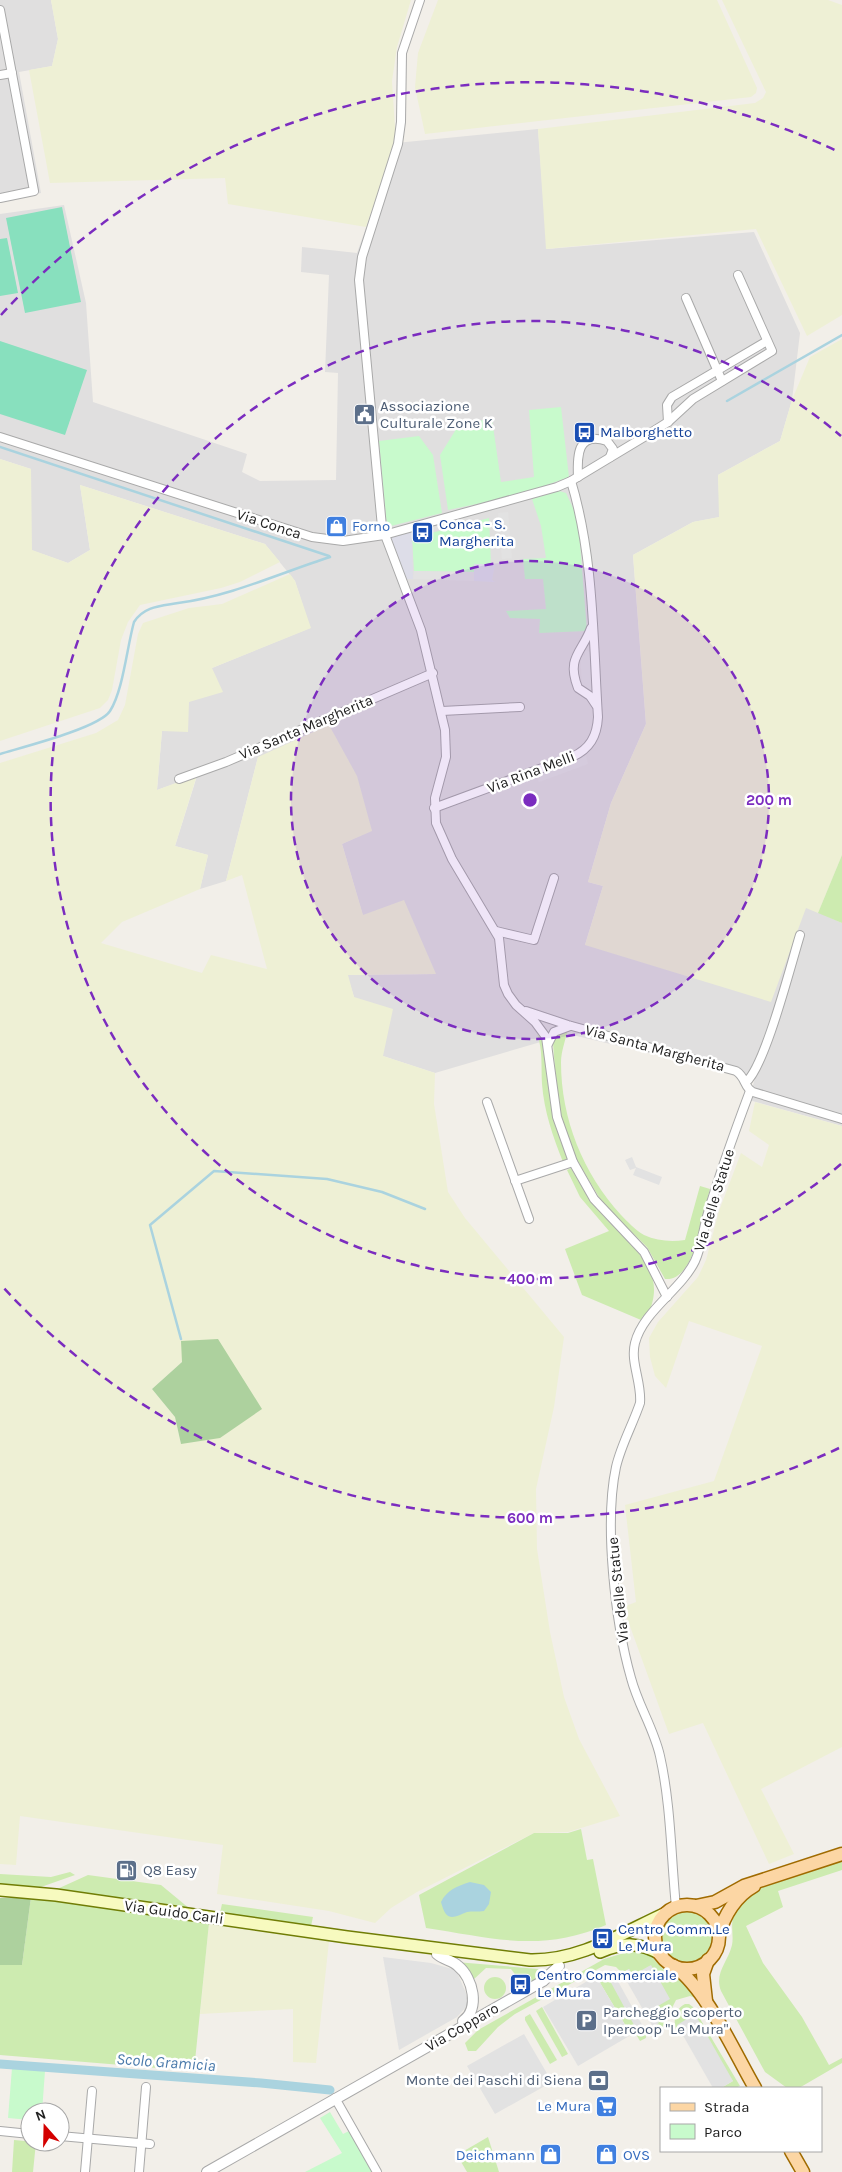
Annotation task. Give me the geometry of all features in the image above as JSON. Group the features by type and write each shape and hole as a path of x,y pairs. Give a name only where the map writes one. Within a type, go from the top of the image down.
{"main road":[{"path":"754,2087 690,1980 662,1955 657,1945 656,1934 659,1922 671,1910 712,1903 744,1886 842,1854"},
{"path":"706,2004 703,1974 705,1963 717,1947 726,1915 738,1899 752,1887 772,1877"},
{"name":"Via Guido Carli","path":"0,1890 56,1895 347,1937 530,1960 549,1960 583,1953 671,1910"},
{"path":"696,1906 711,1915 717,1925 719,1937"},
{"name":"Via Guido Carli","path":"347,1937 437,1954 525,1967 560,1966 624,1944 639,1945 662,1955"},
{"path":"672,1965 694,1968 709,1959"},
{"path":"791,2152 803,2172"}],"street":[{"path":"420,0 402,53 401,122 398,144 365,247 359,272 380,518 384,535 413,605 433,673 446,737 446,757 434,808 436,823 444,844 496,931 501,945 504,985 510,999 541,1029 548,1044 557,1117 573,1162 594,1199 644,1252 667,1297"},
{"path":"0,10 34,192 0,198"},
{"path":"0,75 12,73"},
{"path":"668,422 667,406 672,397 767,341 738,275"},
{"path":"686,298 722,381"},
{"name":"Via Conca","path":"0,437 312,537 343,541 384,535 529,497 575,479 668,422 693,398 772,352 767,341"},
{"name":"Via Rina Melli","path":"434,808 583,752 590,745 596,730 598,708 586,543 575,479 581,445 596,438 607,440 613,450 610,457"},
{"path":"591,626 576,654 574,664 578,688 594,700 598,708"},
{"name":"Via Santa Margherita","path":"179,779 226,762 433,673"},
{"path":"442,710 520,707"},
{"path":"496,931 534,940 554,878"},
{"path":"800,935 765,1046 754,1075 746,1082 750,1091 842,1119"},
{"name":"Via Santa Margherita","path":"517,1006 552,1020 733,1070 742,1075 746,1082"},
{"path":"541,1029 544,1022 552,1020"},
{"name":"Via Santa Margherita","path":"541,1029 554,1032 570,1025"},
{"path":"548,1044 554,1032"},
{"name":"Via delle Statue","path":"671,1910 662,1768 659,1753 635,1692 628,1664 615,1587 612,1497 617,1466 641,1393 633,1353 634,1344 641,1328 687,1275 696,1259 708,1214 750,1091"},
{"path":"487,1102 529,1219"},
{"path":"515,1181 573,1162"},
{"name":"Via Copparo","path":"361,2083 459,2023 472,2012 473,1998 463,1971 459,1966 437,1954"},
{"name":"Via Copparo","path":"207,2172 543,1981 560,1966"},
{"path":"140,2172 146,2087"},
{"path":"84,2172 92,2092"},
{"path":"335,2098 377,2172"},
{"path":"0,2131 20,2133"},
{"path":"70,2137 150,2144"}],"shaded area":[{"path":"0,0 51,0 58,39 52,66 19,72 41,193 0,201"},
{"path":"538,129 547,249 754,232 800,333 792,400 780,441 718,475 720,517 693,522 633,555 646,724 611,803 588,882 603,886 585,945 807,907 842,923 842,1126 749,1100 755,1078 568,1034 435,1073 383,1056 354,997 347,975 435,974 363,916 342,844 372,830 258,757 226,881 200,889 208,855 175,846 197,776 157,790 162,731 189,702 212,668 310,628 295,581 265,544 80,485 90,550 68,563 31,550 31,469 0,459 0,214 64,205 86,303 93,402 247,454 242,472 260,481 336,480 338,373 325,372 329,275 301,272 302,247 357,253 396,143"},
{"path":"508,512 512,558 502,559 498,513"},
{"path":"420,526 422,535 412,538 413,579 402,579 385,540 396,532"},
{"path":"474,564 495,564 492,580 495,582 474,581"},
{"path":"414,571 474,572 474,581 413,579"},
{"path":"584,649 590,652 592,692 582,685 580,653 585,656"},
{"path":"586,756 588,764 539,782 536,775"},
{"path":"632,1157 636,1167 662,1177 659,1185 633,1175 636,1168 630,1170 625,1160"},
{"path":"383,1957 431,1963 456,1970 466,1993 468,2005 457,2017 399,2050"},
{"name":"Parcheggio scoperto Ipercoop \"Le Mura\"","path":"651,1965 670,1999 651,2010 659,2023 653,2027 622,1973 629,1969 633,1975"},
{"name":"Parcheggio scoperto Ipercoop \"Le Mura\"","path":"596,1976 631,2035 578,2066 543,2007"},
{"path":"615,1976 646,2032 640,2036 609,1979"},
{"name":"Parcheggio scoperto Ipercoop \"Le Mura\"","path":"695,2014 733,2081 723,2087 712,2087 677,2025"},
{"path":"524,2034 552,2082 495,2114 467,2066"}],"green space":[{"path":"51,0 411,0 397,47 392,81 396,143 366,227 228,204 225,178 50,183 29,70 52,66 58,39"},
{"path":"438,0 717,0 757,88 756,93 751,97 425,134 415,87 418,53"},
{"path":"722,0 828,0 842,5 842,315 807,336 756,229 546,249 538,129 755,103 763,98 766,92"},
{"path":"62,207 81,302 25,313 6,218"},
{"path":"7,238 18,293 0,296 0,239"},
{"path":"842,339 842,855 818,913 806,908 771,1002 585,945 603,886 588,882 611,803 646,724 633,555 693,522 719,517 718,475 780,441 792,400 810,357"},
{"path":"0,341 87,370 65,435 0,414"},
{"path":"561,407 569,477 519,495 448,510 440,455 455,431 454,424 492,419 501,482 534,477 529,410"},
{"path":"419,436 433,455 442,513 387,527 379,441"},
{"path":"0,459 31,469 32,550 68,563 90,550 80,485 265,544 280,562 240,582 221,588 140,605 128,622 121,640 112,690 108,700 100,708 0,741"},
{"path":"559,491 566,493 578,519 587,631 539,633 540,619 510,618 506,611 546,609 543,579 525,579 523,559 546,558 541,526 532,499"},
{"path":"489,518 491,564 474,564 474,572 414,571 412,538"},
{"path":"290,574 295,581 311,628 212,668 223,692 189,702 188,732 162,731 157,790 197,775 175,846 208,855 200,889 122,922 101,943 202,973 211,955 267,969 242,875 226,881 258,757 329,725 357,776 372,831 342,844 363,915 404,900 436,974 348,975 354,997 393,1009 383,1056 435,1073 434,1104 448,1192 465,1218 564,1337 554,1407 536,1489 537,1549 550,1632 564,1697 579,1739 620,1816 568,1832 534,1833 417,1892 391,1908 375,1923 329,1911 217,1894 223,1845 20,1816 16,1865 0,1864 0,763 96,733 118,720 125,705 138,634 143,623 189,608 222,604","holes":["182,1362 181,1444 175,1417 152,1389"]},
{"path":"842,855 842,923 818,913"},
{"path":"568,1028 561,1062 565,1104 570,1124 585,1163 608,1199 621,1215 638,1231 654,1239 685,1240 700,1186 710,1189 701,1228 691,1258 676,1277 665,1279 647,1247 603,1204 577,1160 562,1122 557,1096 553,1043 559,1031"},
{"path":"537,1034 540,1037 545,1053 551,1103 568,1160 563,1162 547,1114 542,1084 541,1052"},
{"path":"755,1102 842,1126 842,1747 761,1789 794,1854 769,1864 703,1723 669,1734 623,1607 636,1602 625,1505 714,1481 762,1346 689,1321 666,1388 655,1376 650,1357 649,1338 658,1322 698,1277 706,1260 719,1211 741,1153 762,1167 769,1145 749,1131"},
{"path":"571,1168 581,1186 601,1213 634,1248 651,1272 654,1286 653,1301 646,1318 643,1316 641,1320 582,1295 565,1249 609,1231 580,1197 567,1170"},
{"path":"218,1339 262,1409 220,1438 181,1444 175,1417 152,1389 182,1362 181,1341"},
{"path":"581,1829 587,1860 593,1859 606,1925 582,1934 538,1941 495,1939 426,1928 419,1895 534,1833 568,1833"},
{"path":"842,1858 842,1870 778,1891 783,1907 746,1926 763,1963 802,2017 829,2065 842,2058 842,2063 801,2087 786,2087 765,2072 721,1991 719,1979 732,1945 734,1915 741,1903 765,1885 797,1872"},
{"path":"70,1872 75,1875 41,1887 0,1884 0,1874 51,1877"},
{"path":"88,1875 161,1885 190,1909 55,1890"},
{"path":"31,1897 209,1923 194,2071 0,2055 0,1965 22,1965"},
{"path":"31,1897 22,1965 0,1965 0,1898"},
{"path":"222,1904 313,1917 311,1926 220,1913"},
{"path":"687,1912 705,1919 712,1937 705,1955 687,1962 669,1955 662,1937 669,1919"},
{"path":"209,1923 329,1941 316,2063 293,2062 293,2009 200,2014"},
{"path":"632,1947 650,1955 666,1972 682,1979 698,1999 690,1996 676,2000 661,2030 656,2030 653,2027 658,2023 651,2010 650,1966 633,1976 629,1969 622,1973 616,1967 605,1965 515,2014 498,2027 476,2051 468,2051 465,2043 478,2030 604,1959 624,1953 631,1953"},
{"path":"456,1962 551,1970 527,1986 526,1983 523,1985 511,1969 486,1968 473,1980"},
{"path":"605,1971 610,1971 615,1976 610,1979 641,2035 646,2032 646,2038 640,2041 631,2026 627,2028 596,1976"},
{"path":"495,1977 503,1980 506,1988 503,1996 495,1999 487,1996 484,1988 487,1980"},
{"path":"689,2004 693,2007 740,2086 723,2087 733,2081 677,2025 680,2030 676,2030 676,2015 682,2006"},
{"path":"542,2007 568,2054 562,2057 536,2011"},
{"path":"530,2014 557,2060 550,2064 525,2020 525,2017"},
{"path":"12,2068 45,2071 43,2102 20,2102 20,2119 8,2118"},
{"path":"330,2112 343,2134 351,2130 374,2172 305,2172 342,2153 320,2118"},
{"path":"488,2137 499,2172 467,2172 457,2155"},
{"path":"14,2140 20,2141 20,2152 35,2152 33,2172 12,2172"}],"water":[{"path":"470,1882 484,1885 491,1892 489,1904 484,1911 467,1912 454,1917 448,1916 441,1902 443,1898 453,1889"}],"waterway":[{"path":"727,401 842,335"},
{"path":"0,447 329,556"},
{"path":"0,754 76,730 91,724 110,711 121,681 134,622 148,610 236,590 330,557"},
{"path":"181,1339 150,1225 214,1171 327,1179 382,1192 425,1209"},
{"name":"Scolo Gramicia","path":"0,2064 261,2083 330,2090"}],"place":[{"name":"Associazione Culturale Zone K","path":"364,415"},
{"name":"Malborghetto","path":"584,432"},
{"name":"Forno","path":"336,526"},
{"name":"Conca - S. Margherita","path":"423,533"},
{"name":"Q8 Easy","path":"127,1870"},
{"name":"Centro Comm.Le Le Mura","path":"602,1938"},
{"name":"Centro Commerciale Le Mura","path":"521,1984"},
{"name":"Parcheggio scoperto Ipercoop \"Le Mura\"","path":"587,2021"},
{"name":"Monte dei Paschi di Siena","path":"598,2080"},
{"name":"Le Mura","path":"607,2106"},
{"name":"Deichmann","path":"551,2155"},
{"name":"OVS","path":"607,2155"}]}
